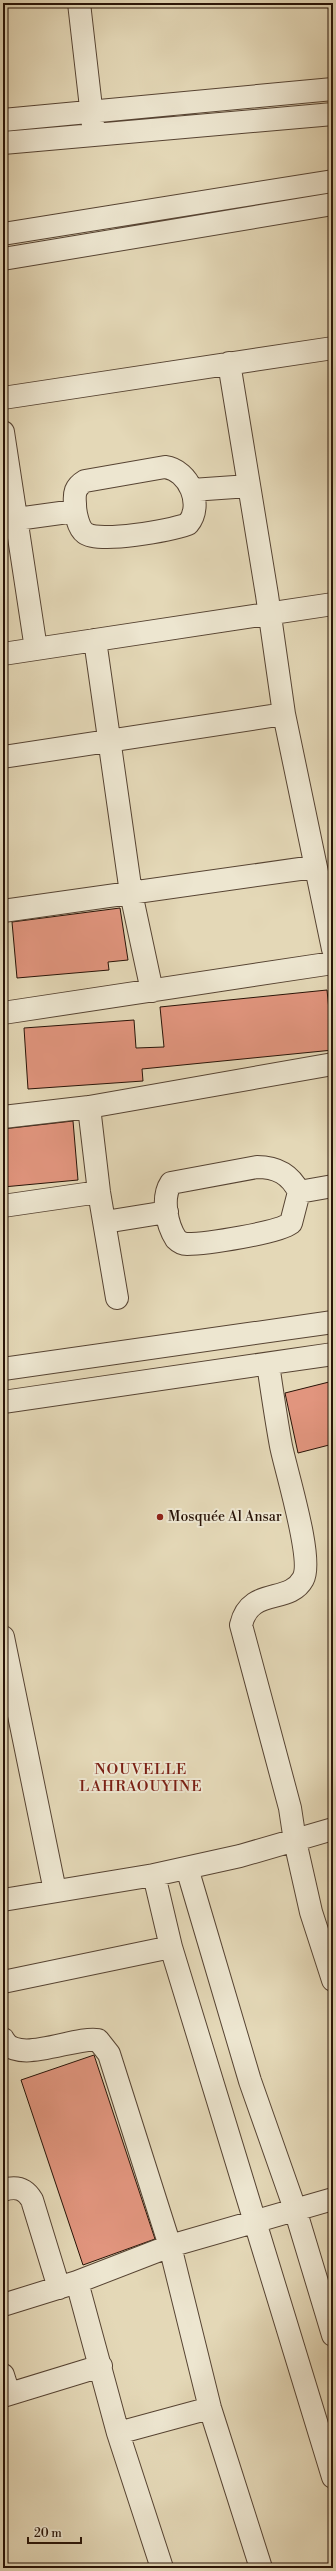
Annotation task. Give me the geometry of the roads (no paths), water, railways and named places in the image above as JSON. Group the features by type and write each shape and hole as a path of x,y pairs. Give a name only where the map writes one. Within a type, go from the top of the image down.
{"street":[{"path":"79,3 94,135"},
{"path":"3,120 333,89"},
{"path":"3,143 333,114"},
{"path":"3,234 333,182"},
{"path":"3,259 333,204"},
{"path":"3,398 333,348"},
{"path":"229,363 270,614 284,714 314,867 333,949"},
{"path":"3,432 36,649"},
{"path":"165,467 181,472 192,490 192,517 188,524 182,526 100,537 85,533 75,511 76,489 85,481 165,467"},
{"path":"192,490 249,486"},
{"path":"16,519 75,511"},
{"path":"3,654 333,604"},
{"path":"94,640 131,892 152,991"},
{"path":"3,757 284,714"},
{"path":"3,911 314,867"},
{"path":"3,1013 333,963"},
{"path":"3,1117 89,1107 333,1064"},
{"path":"89,1107 99,1192 106,1222 117,1298"},
{"path":"257,1168 276,1168 289,1176 299,1192 294,1214 286,1227 215,1240 187,1244 179,1242 173,1235 167,1212 167,1192 171,1183 220,1173 257,1168"},
{"path":"299,1192 333,1186"},
{"path":"3,1206 99,1192"},
{"path":"106,1222 167,1212"},
{"path":"3,1369 333,1322"},
{"path":"3,1402 333,1354"},
{"path":"268,1364 281,1447 300,1530 306,1571 302,1581 291,1590 265,1597 249,1606 244,1614 241,1626 290,1808 295,1841 311,1912 333,1980"},
{"path":"3,1637 55,1891"},
{"path":"3,1900 154,1876 295,1841 333,1829"},
{"path":"187,1868 250,2081 295,2209 333,2335"},
{"path":"154,1876 171,1947 333,2477"},
{"path":"3,1982 171,1947"},
{"path":"3,2039 11,2048 20,2052 32,2052 88,2039 98,2040 104,2045 170,2246 210,2408 261,2568"},
{"path":"3,2190 19,2188 27,2192 32,2200 68,2285 101,2366 118,2433 162,2568"},
{"path":"3,2305 68,2285 170,2246 333,2199"},
{"path":"5,2388 101,2366"},
{"path":"118,2433 210,2408"}],"place":[{"name":"Mosquée Al Ansar","path":"160,1517"}],"district":[{"name":"NOUVELLE LAHRAOUYINE","path":"141,1778"}]}
